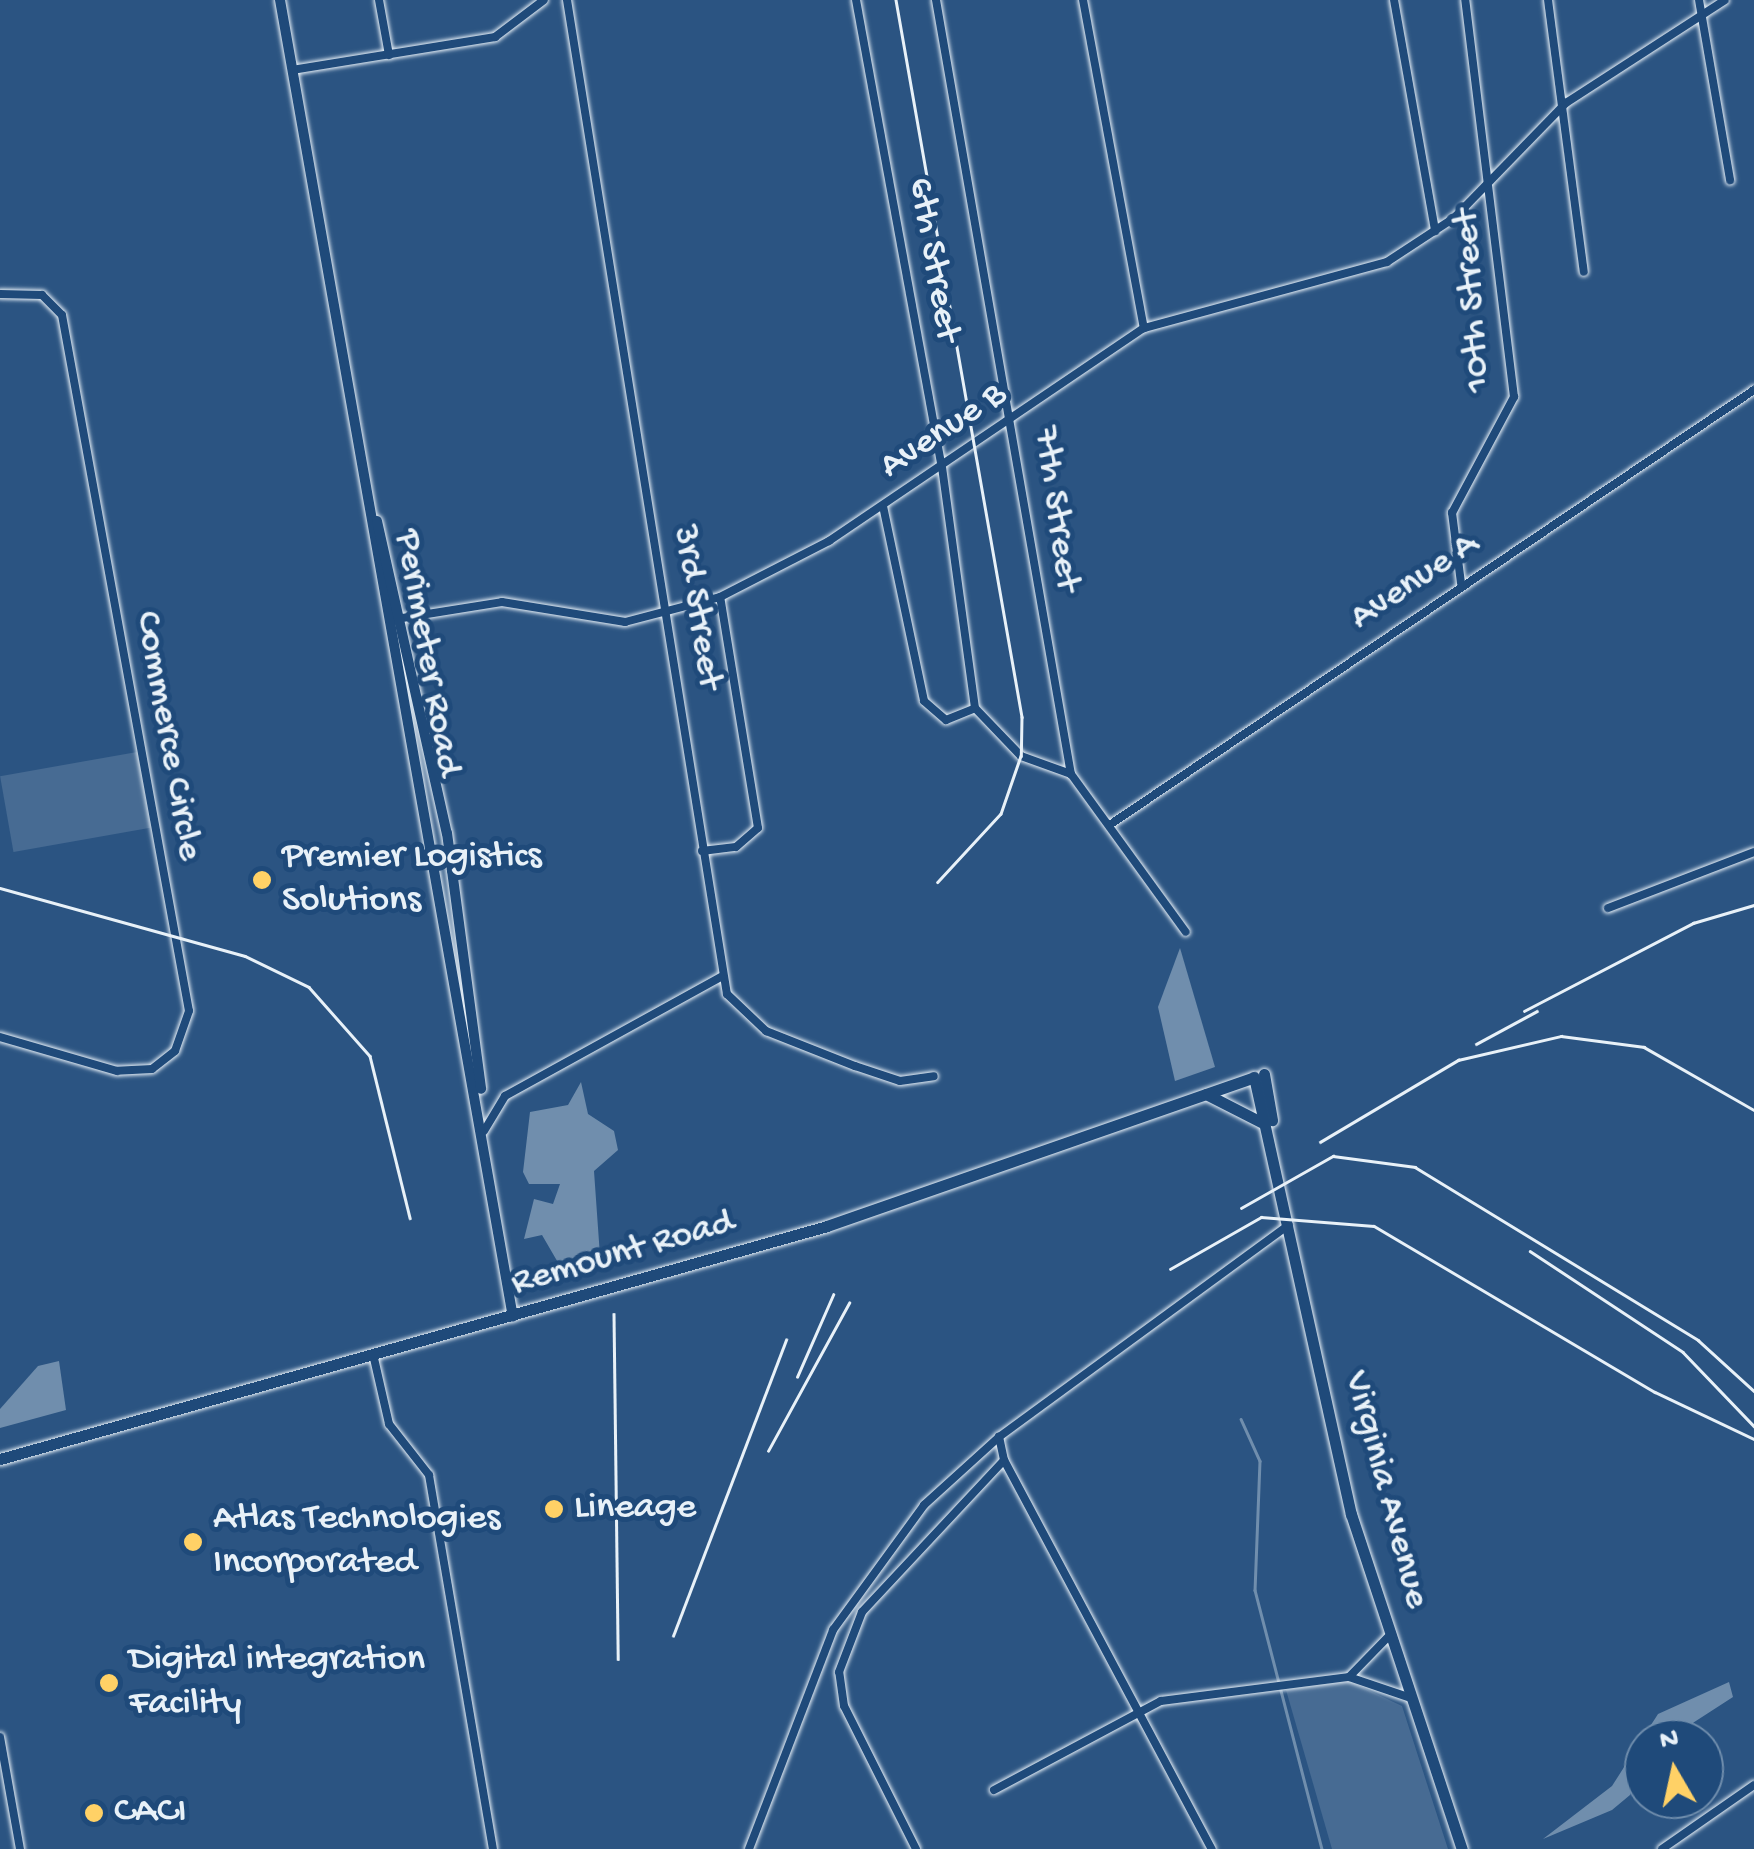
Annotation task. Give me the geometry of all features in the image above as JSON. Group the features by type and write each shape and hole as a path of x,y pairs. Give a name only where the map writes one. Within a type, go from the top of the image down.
{"main road":[{"name":"Remount Road","path":"0,1459 827,1226 1259,1076"},
{"name":"Virginia Avenue","path":"1259,1076 1351,1514 1462,1849"},
{"path":"1206,1094 1254,1112 1270,1134"}],"street":[{"name":"Perimeter Road","path":"280,0 484,1130 514,1317"},
{"path":"379,0 389,55"},
{"path":"292,70 495,37 544,0"},
{"name":"3rd Street","path":"567,0 671,612 721,977"},
{"name":"6th Street","path":"856,0 942,466 975,708"},
{"name":"7th Street","path":"936,0 1015,418 1070,774"},
{"path":"1083,0 1144,328"},
{"path":"1394,0 1435,232"},
{"name":"10th Street","path":"1461,583 1452,513 1514,397 1493,258 1493,175 1464,0"},
{"path":"1548,0 1566,103 1584,272"},
{"path":"1698,0 1730,180"},
{"name":"Avenue B","path":"390,620 502,602 625,622 720,596 882,506 1144,328 1387,262 1435,232 1566,103 1724,0"},
{"name":"Commerce Circle","path":"0,294 42,295 62,315 188,1011 176,1051 152,1069 117,1071 0,1037"},
{"name":"Avenue A","path":"1111,824 1461,583 1754,390"},
{"path":"368,497 403,618 457,896 481,1116"},
{"path":"882,506 924,701 946,720 975,708 1021,756 1070,774 1111,824 1186,932"},
{"path":"702,851 736,847 758,828 720,596"},
{"path":"1608,908 1754,852"},
{"path":"440,901 457,896"},
{"path":"484,1130 505,1096 721,977 766,1030 900,1081 934,1076"},
{"path":"749,1849 804,1694 868,1576 924,1505 999,1436 1292,1223"},
{"path":"373,1354 389,1424 429,1475 494,1849"},
{"path":"999,1436 1004,1460 1212,1849"},
{"path":"916,1849 863,1759 839,1672 862,1612 1004,1460"},
{"path":"1350,1677 1391,1634"},
{"path":"994,1790 1142,1712 1206,1693 1350,1677 1411,1698"},
{"path":"0,1736 20,1849"},
{"path":"1662,1849 1754,1785"}],"shaded area":[{"path":"137,752 150,828 13,852 0,776"},
{"path":"1180,948 1215,1067 1175,1081 1158,1007"},
{"path":"581,1082 588,1114 614,1131 618,1150 594,1171 600,1256 560,1266 542,1235 524,1239 534,1199 553,1204 560,1184 529,1184 523,1172 530,1112 568,1105"},
{"path":"59,1361 66,1410 0,1428 0,1409 38,1366"},
{"path":"1349,1681 1402,1706 1448,1849 1332,1849 1286,1690"},
{"path":"1729,1682 1733,1697 1699,1719 1655,1719 1658,1714"},
{"path":"1624,1767 1624,1800 1612,1810 1543,1839 1612,1786"}],"waterway":[{"path":"1241,1419 1260,1461 1255,1590 1322,1849"}],"railway":[{"path":"896,0 1022,717 1021,756 1001,814 938,882"},
{"path":"0,888 245,956 309,987 370,1056 410,1218"},
{"path":"1524,1011 1693,923 1754,905"},
{"path":"1476,1044 1537,1011"},
{"path":"1320,1142 1458,1060 1561,1036 1644,1047 1754,1110"},
{"path":"1241,1208 1333,1156 1415,1167 1698,1340 1754,1391"},
{"path":"1170,1269 1261,1217 1374,1226 1655,1392 1754,1439"},
{"path":"1530,1251 1683,1352 1754,1426"},
{"path":"797,1377 833,1295"},
{"path":"768,1451 849,1303"},
{"path":"614,1314 618,1659"},
{"path":"673,1636 786,1340"}],"place":[{"name":"Premier Logistics Solutions","path":"262,880"},
{"name":"Lineage","path":"554,1509"},
{"name":"Atlas Technologies Incorporated","path":"193,1542"},
{"name":"Digital integration Facility","path":"109,1683"},
{"name":"CACI","path":"94,1813"}]}
